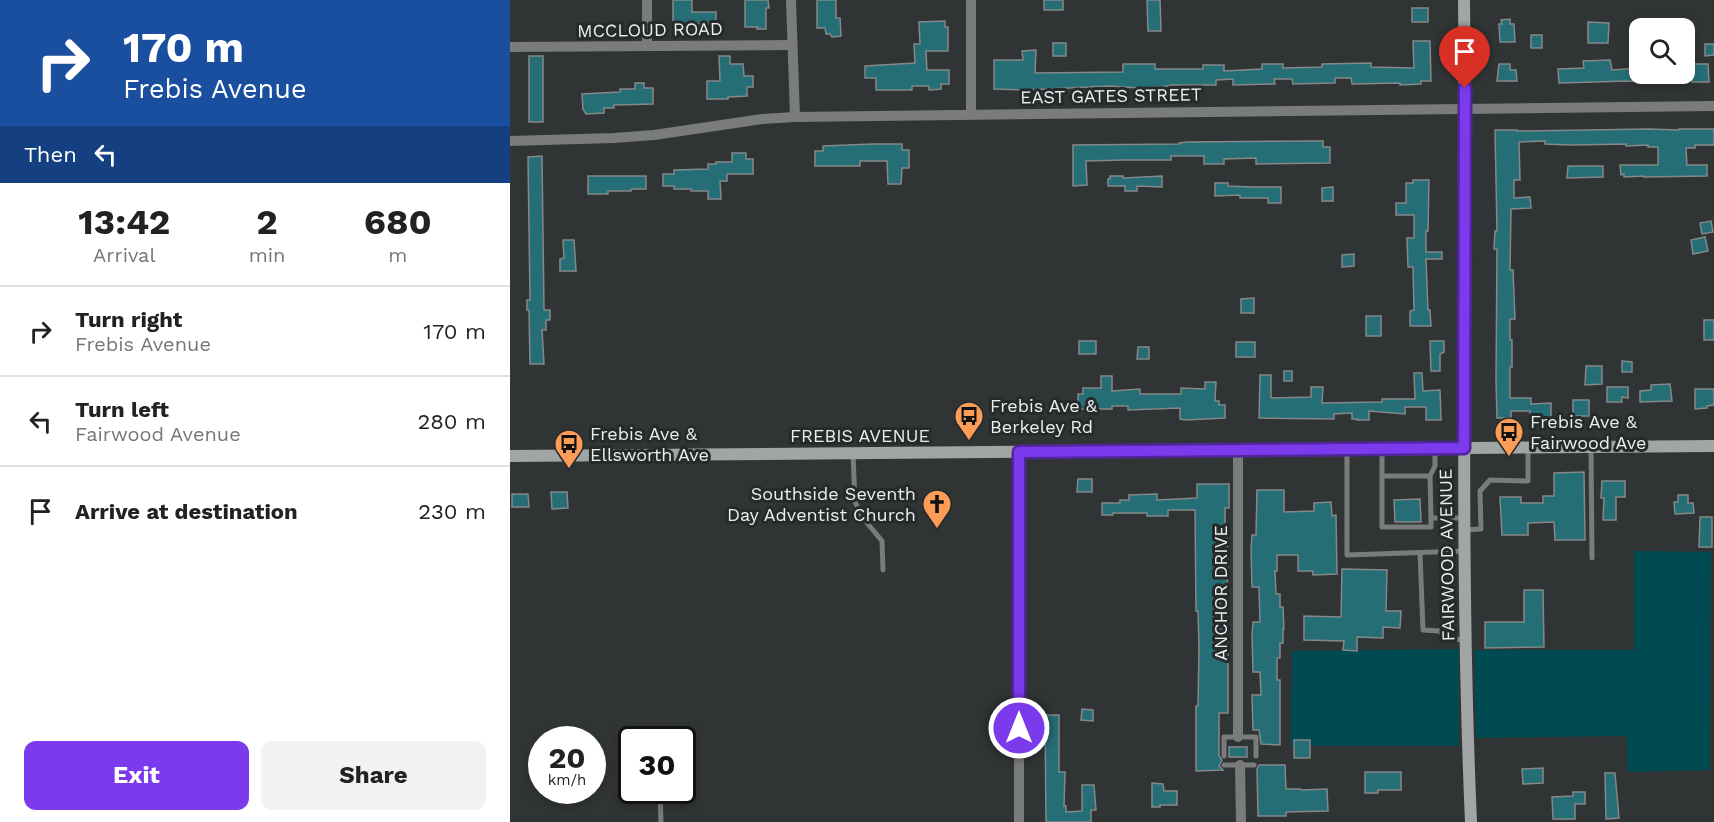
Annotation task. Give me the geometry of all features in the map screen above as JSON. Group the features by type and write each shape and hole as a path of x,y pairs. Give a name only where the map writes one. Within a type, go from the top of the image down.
{"main road":[{"name":"FAIRWOOD AVENUE","path":"1464,0 1464,551 1467,747 1471,822"},
{"name":"FREBIS AVENUE","path":"510,456 1714,446"}],"street":[{"path":"646,0 647,46"},
{"path":"790,0 795,117"},
{"path":"971,0 971,114"},
{"name":"MCCLOUD ROAD","path":"510,47 791,45"},
{"name":"EAST GATES STREET","path":"510,141 654,135 762,119 795,117 1714,106"},
{"name":"ANCHOR DRIVE","path":"1238,450 1238,737"},
{"path":"1019,452 1019,822"},
{"path":"1240,765 1241,822"}],"lane":[{"path":"1591,447 1592,558"},
{"path":"1382,448 1382,527 1431,527 1430,476 1435,466 1435,448"},
{"path":"1431,518 1480,529 1480,491 1490,480 1528,481 1528,448"},
{"path":"1347,449 1347,555 1464,551"},
{"path":"853,454 855,502 862,518 882,541 883,570"},
{"path":"1382,476 1430,476"},
{"path":"1420,553 1423,630 1439,631 1447,638 1466,640"},
{"path":"1224,756 1224,737 1256,737 1256,756"},
{"path":"1224,765 1254,765"},
{"path":"660,804 661,822"}],"shaded area":[{"path":"1634,551 1711,552 1710,770 1628,772 1626,736 1476,738 1474,650 1634,650"},
{"path":"1459,649 1459,746 1291,746 1292,651"}],"building":[{"path":"673,0 692,0 692,12 716,12 716,24 693,24 693,27 673,30"},
{"path":"745,0 768,0 766,29 745,27"},
{"path":"817,0 836,0 836,18 840,18 841,36 832,37 826,34 825,28 817,28"},
{"path":"1044,0 1063,0 1063,10 1044,10"},
{"path":"1147,0 1160,0 1161,31 1148,31"},
{"path":"1412,8 1428,8 1428,22 1412,22"},
{"path":"1510,19 1510,24 1514,24 1515,42 1500,42 1499,24 1502,24 1501,20"},
{"path":"945,21 945,27 948,27 948,51 926,51 927,70 949,70 949,84 941,84 941,89 929,90 929,86 912,86 912,90 876,90 876,78 865,78 865,66 915,63 914,44 920,44 919,22"},
{"path":"1588,22 1609,23 1608,43 1588,43"},
{"path":"1531,35 1542,35 1542,48 1531,48"},
{"path":"1413,41 1430,41 1431,81 1400,85 1400,83 1352,84 1351,78 1335,78 1335,83 1293,84 1292,79 1274,79 1275,84 1233,85 1233,79 1216,80 1216,85 994,89 994,60 1023,60 1022,51 1036,50 1035,73 1123,72 1123,64 1155,64 1155,69 1203,69 1203,65 1224,65 1224,71 1262,69 1262,64 1283,64 1283,68 1371,63 1371,67 1414,68"},
{"path":"1053,43 1066,43 1066,56 1053,56"},
{"path":"1705,44 1714,44 1714,55 1705,56"},
{"path":"529,56 543,56 543,122 529,122"},
{"path":"719,56 730,56 730,64 743,64 744,76 753,76 753,87 747,87 747,96 707,99 707,81 720,81"},
{"path":"1610,60 1612,70 1629,69 1629,81 1559,83 1558,69 1584,68 1583,61"},
{"path":"1499,64 1510,64 1510,70 1516,70 1517,81 1497,81"},
{"path":"1695,64 1708,64 1709,82 1695,82"},
{"path":"635,83 644,83 644,88 653,88 653,104 614,105 614,108 604,108 604,113 586,114 583,109 582,94 635,89"},
{"path":"1714,129 1714,145 1695,145 1695,148 1686,148 1687,165 1707,165 1707,176 1624,177 1624,174 1621,175 1620,165 1658,165 1658,147 1648,147 1648,145 1519,142 1520,180 1514,180 1514,198 1530,197 1531,208 1511,209 1510,270 1513,270 1515,319 1510,319 1512,367 1510,367 1510,398 1531,398 1531,404 1551,403 1551,418 1530,418 1530,411 1511,411 1511,418 1497,418 1497,249 1494,249 1495,231 1497,231 1495,130"},
{"path":"1323,141 1323,147 1330,147 1330,163 1256,164 1256,158 1224,159 1224,164 1204,164 1204,156 1171,156 1171,160 1086,161 1087,185 1073,186 1073,145"},
{"path":"902,144 902,150 909,150 909,168 902,168 901,184 888,184 887,161 860,161 860,166 815,166 815,151 823,151 823,146"},
{"path":"732,153 746,153 746,159 753,159 753,174 727,174 727,181 720,181 721,199 708,199 708,191 691,191 691,189 674,189 674,186 663,186 663,174 674,174 674,170 708,169 708,164 732,162"},
{"path":"542,156 544,310 550,310 550,320 546,320 546,330 542,330 544,364 530,364 529,310 527,310 527,300 530,300 528,157"},
{"path":"1568,166 1603,166 1603,177 1567,178"},
{"path":"588,176 646,176 646,189 588,194"},
{"path":"1110,176 1123,176 1123,178 1162,176 1162,187 1137,186 1137,191 1125,191 1125,186 1108,186"},
{"path":"1413,180 1429,180 1426,252 1442,252 1442,259 1426,259 1428,310 1430,310 1431,326 1410,326 1410,311 1414,310 1413,267 1408,267 1407,238 1414,238 1414,215 1396,215 1396,203 1406,203 1406,183 1413,183"},
{"path":"1215,183 1228,183 1228,186 1281,187 1281,203 1268,203 1268,198 1240,198 1240,195 1215,196"},
{"path":"1333,187 1333,201 1322,201 1322,188"},
{"path":"1711,221 1713,232 1702,234 1700,223"},
{"path":"1705,237 1708,251 1693,254 1691,240"},
{"path":"563,240 574,240 576,271 560,271 560,259 564,258"},
{"path":"1354,254 1354,266 1342,267 1342,255"},
{"path":"1254,298 1254,313 1241,313 1241,299"},
{"path":"1366,316 1381,316 1381,336 1366,336"},
{"path":"1704,320 1714,320 1714,340 1704,340"},
{"path":"1079,341 1096,341 1096,354 1079,354"},
{"path":"1430,341 1444,341 1444,352 1440,354 1440,371 1431,371"},
{"path":"1236,342 1255,342 1255,357 1236,357"},
{"path":"1138,347 1149,347 1149,359 1137,359"},
{"path":"1622,361 1632,362 1632,372 1622,372"},
{"path":"1586,366 1602,366 1602,384 1585,385"},
{"path":"1284,371 1292,371 1292,381 1284,381"},
{"path":"1414,373 1422,373 1423,391 1440,390 1441,420 1426,420 1426,407 1405,407 1405,414 1369,411 1369,420 1352,419 1352,413 1334,414 1334,419 1259,418 1260,375 1271,375 1271,398 1311,397 1311,387 1323,387 1322,403 1415,399"},
{"path":"1101,376 1112,376 1112,391 1140,389 1140,394 1181,394 1181,388 1205,389 1205,382 1216,382 1215,401 1219,401 1219,405 1225,405 1225,418 1180,419 1180,408 1128,410 1128,406 1112,406 1112,409 1078,409 1078,394 1083,394 1083,388 1101,388"},
{"path":"1670,384 1672,401 1640,402 1640,391 1651,390 1651,385"},
{"path":"1607,387 1628,387 1628,398 1622,397 1622,402 1607,402"},
{"path":"1695,389 1714,389 1714,405 1695,409"},
{"path":"1573,400 1589,400 1589,416 1573,416"},
{"path":"1584,472 1585,540 1555,540 1554,522 1528,523 1528,535 1502,535 1500,497 1521,497 1521,503 1543,503 1543,496 1554,496 1554,473"},
{"path":"1078,479 1092,479 1092,492 1077,492"},
{"path":"1602,481 1625,481 1625,497 1616,497 1616,520 1603,520"},
{"path":"1197,484 1229,484 1229,508 1225,508 1227,596 1223,596 1223,601 1220,601 1220,618 1227,617 1228,661 1228,713 1219,713 1219,756 1222,760 1219,766 1223,770 1196,771 1199,648 1198,611 1196,611 1195,510 1168,510 1168,516 1147,516 1147,513 1102,515 1102,503 1120,503 1120,500 1129,500 1129,495 1157,494 1157,500 1197,498"},
{"path":"1257,490 1284,490 1284,512 1314,511 1314,503 1331,502 1332,516 1336,515 1337,574 1313,575 1313,571 1298,571 1298,555 1277,555 1276,594 1280,594 1280,607 1283,607 1284,629 1283,643 1280,643 1280,658 1277,658 1277,680 1280,680 1280,745 1261,744 1259,730 1253,730 1252,695 1261,695 1260,672 1253,672 1252,636 1253,622 1260,622 1259,587 1252,587 1251,549 1252,535 1256,535"},
{"path":"551,492 567,492 568,508 552,509"},
{"path":"512,494 528,494 529,507 512,507"},
{"path":"1678,495 1688,495 1688,503 1693,503 1694,513 1675,514 1674,502 1678,502"},
{"path":"1420,499 1421,522 1395,522 1394,500"},
{"path":"1700,517 1712,517 1712,547 1699,547"},
{"path":"1342,569 1387,570 1386,611 1401,611 1400,628 1383,627 1383,638 1357,637 1357,651 1343,650 1344,641 1304,640 1304,616 1341,617"},
{"path":"1524,590 1543,590 1544,647 1485,648 1485,622 1524,622"},
{"path":"1082,709 1093,710 1093,721 1081,720"},
{"path":"1045,715 1059,715 1059,772 1065,772 1064,806 1066,806 1066,812 1082,811 1082,785 1094,785 1096,810 1091,810 1091,822 1046,822"},
{"path":"1294,740 1310,740 1310,758 1294,758"},
{"path":"1229,747 1247,747 1247,757 1229,757"},
{"path":"1259,765 1285,765 1286,789 1327,789 1328,811 1286,812 1286,816 1258,816 1257,769"},
{"path":"1543,768 1543,783 1523,784 1522,769"},
{"path":"1365,772 1401,772 1401,790 1378,790 1378,793 1365,793"},
{"path":"1605,773 1615,773 1619,818 1606,819"},
{"path":"1152,783 1163,784 1164,791 1177,791 1177,805 1152,807"},
{"path":"1573,792 1585,792 1585,804 1575,804 1575,819 1553,819 1552,797 1573,796"}],"place":[{"name":"Frebis Ave & Berkeley Rd","path":"969,442"},
{"name":"Frebis Ave & Fairwood Ave","path":"1509,458"},
{"name":"Frebis Ave & Ellsworth Ave","path":"569,470"},
{"name":"Southside Seventh Day Adventist Church","path":"937,530"}],"route":[{"path":"1019,728 1019,452 1464,448 1465,88"}]}
